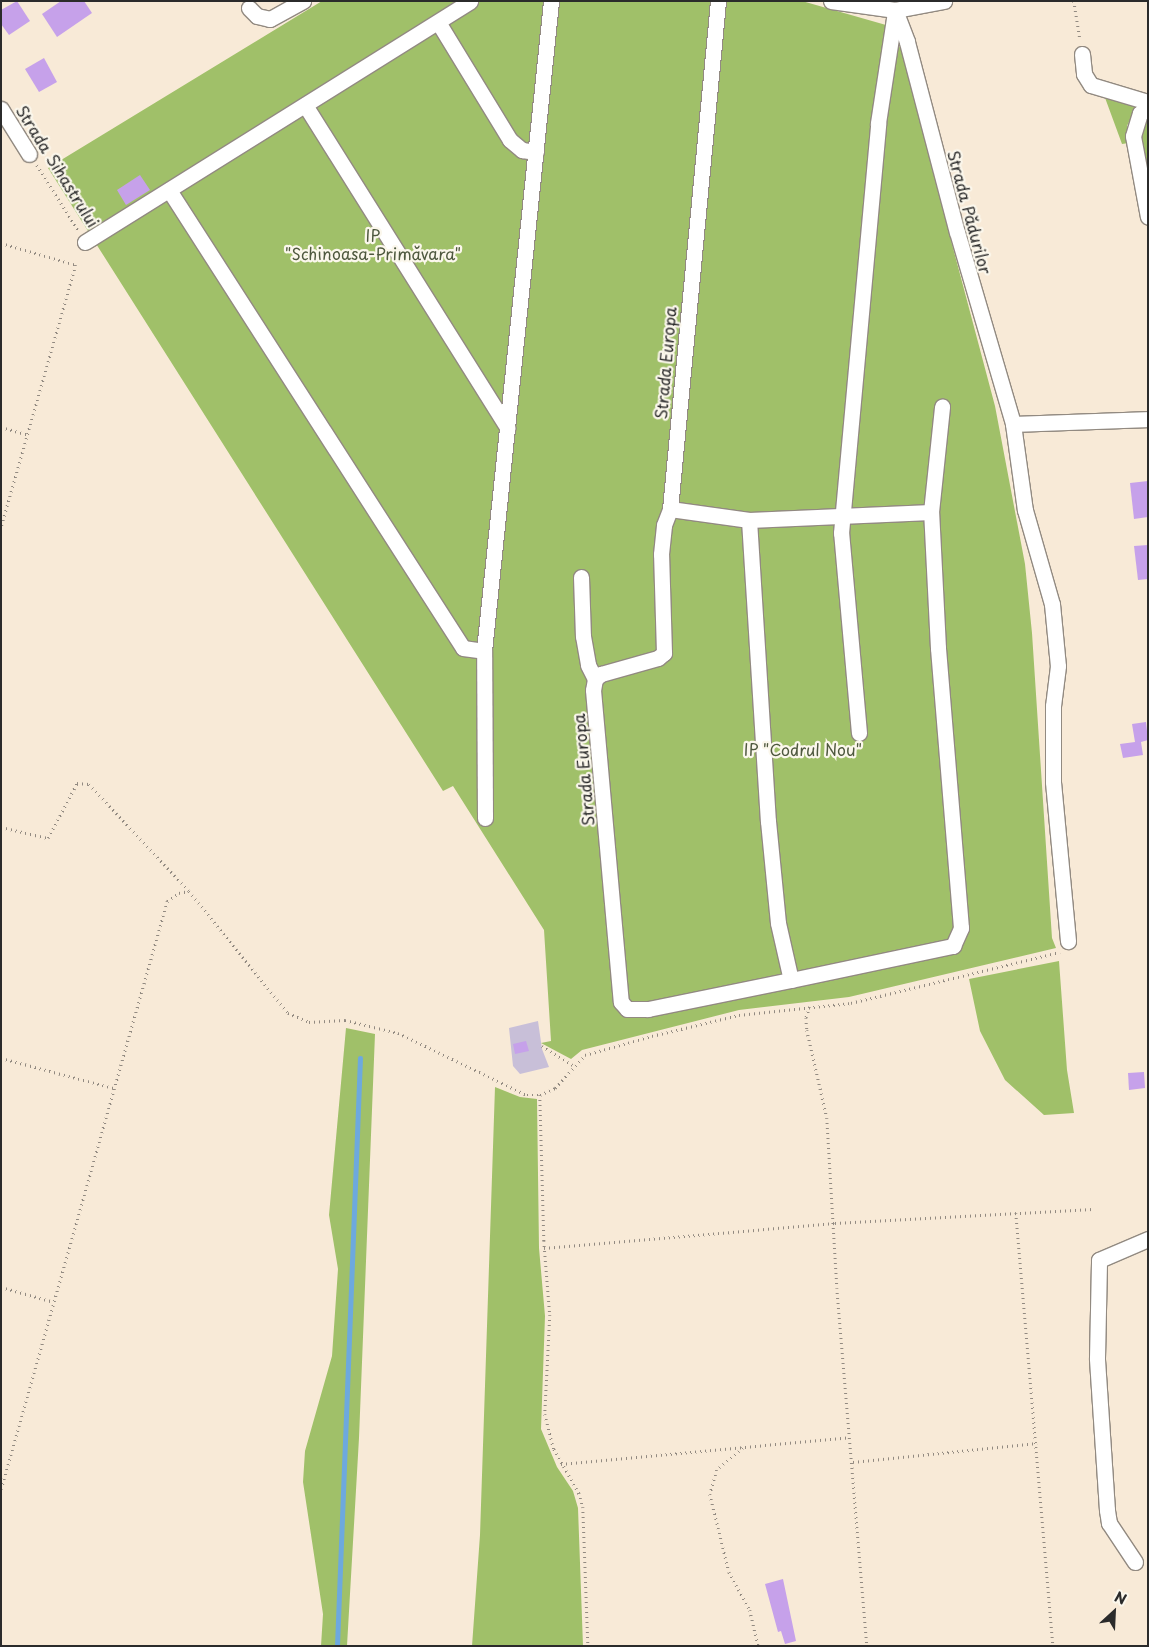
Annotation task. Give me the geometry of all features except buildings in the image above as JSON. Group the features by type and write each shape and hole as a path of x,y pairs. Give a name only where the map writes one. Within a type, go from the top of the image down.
{"street":[{"path":"249,8 257,16 270,20 303,1"},
{"path":"85,242 470,1"},
{"path":"485,818 484,651 552,1"},
{"name":"Strada Europa","path":"595,679 601,674 658,658 664,654 661,554 664,525 670,509 718,1"},
{"path":"832,1 895,10 944,1"},
{"path":"859,733 841,533 878,123 895,10"},
{"name":"Strada Pădurilor","path":"895,10 907,42 956,232 1013,424 1025,510 1052,604 1058,666 1053,706 1053,782 1068,941"},
{"path":"438,22 510,140 522,150 536,152"},
{"path":"1082,54 1084,74 1091,85 1148,102"},
{"path":"305,105 508,428"},
{"name":"Strada Sihastrului","path":"1,109 30,154"},
{"path":"1148,109 1140,113 1133,136 1148,215"},
{"path":"169,190 463,648 484,651"},
{"path":"750,520 768,821 778,923 791,980 954,946 960,935 931,512 942,407"},
{"path":"1013,424 1148,419"},
{"path":"670,509 750,520 931,512"},
{"name":"Strada Europa","path":"581,577 583,636 588,665 595,679 619,997 627,1009 648,1009 791,980"},
{"path":"1135,1562 1109,1523 1107,1510 1098,1358 1099,1260 1148,1239"}],"path":[{"path":"1074,1 1082,54"},
{"name":"Strada Sihastrului","path":"30,154 85,242"},
{"path":"1,243 76,265 1,528"},
{"path":"1,427 29,435"},
{"path":"1,827 48,838 61,819 73,789 77,783 84,782 189,892 265,986 297,1019 322,1023 345,1020 398,1033 514,1090 540,1094 555,1088 573,1065 585,1056 739,1015 851,1003 1045,957 1061,952 1068,941"},
{"path":"1,1489 167,901 179,893 189,892"},
{"path":"810,1007 806,1018 807,1030 827,1118 867,1646"},
{"path":"542,1046 573,1065"},
{"path":"1,1058 114,1088"},
{"path":"540,1094 544,1248 550,1315 545,1414 561,1464 579,1493 582,1507 588,1646"},
{"path":"544,1248 835,1222 1093,1209"},
{"path":"1016,1213 1053,1646"},
{"path":"1,1287 54,1302"},
{"path":"561,1464 850,1437"},
{"path":"852,1462 1037,1443"},
{"path":"744,1447 728,1458 717,1470 710,1494 729,1572 750,1610 758,1646"}],"shaded area":[{"path":"538,1021 542,1049 549,1067 520,1074 513,1066 509,1028"}],"green space":[{"path":"322,1 802,1 886,25 894,49 903,46 931,165 995,406 1025,564 1032,633 1052,938 1056,948 849,997 739,1010 582,1050 571,1059 541,1043 551,1041 544,930 453,786 443,791 48,168"},
{"path":"1104,95 1137,105 1127,126 1129,143 1122,144"},
{"path":"1148,114 1148,186 1139,140 1141,124"},
{"path":"1059,961 1067,1070 1074,1113 1044,1115 1005,1080 980,1031 969,979"},
{"path":"346,1028 375,1034 359,1438 347,1646 321,1646 323,1614 303,1482 305,1451 332,1356 338,1269 329,1215"},
{"path":"495,1087 520,1097 537,1099 539,1248 545,1316 541,1429 557,1467 573,1491 578,1508 583,1646 472,1646 480,1535"}],"waterway":[{"path":"337,1646 360,1058"}],"park label":[{"name":"IP \"Schinoasa-Primăvara\"","path":"373,244"},
{"name":"IP \"Codrul Nou\"","path":"803,749"}]}
